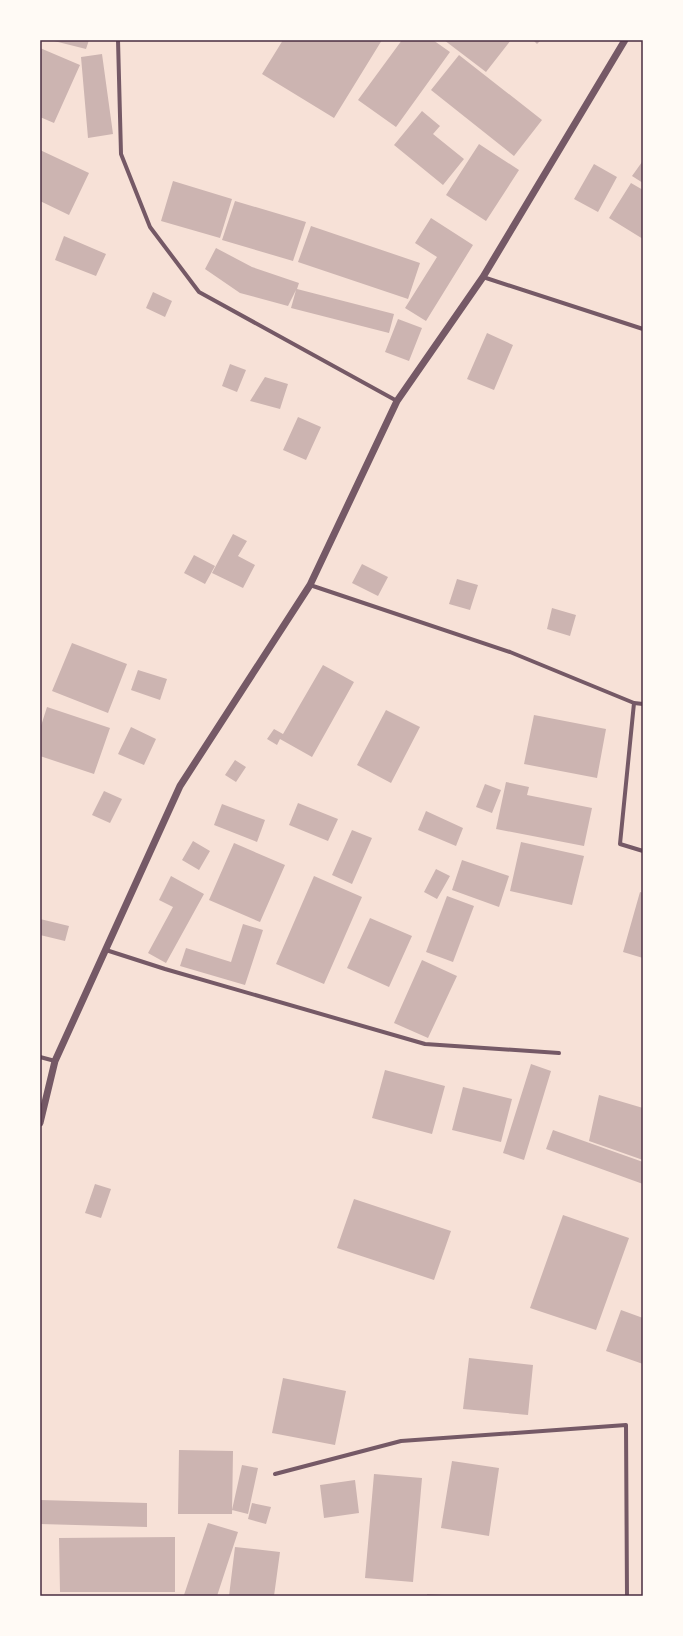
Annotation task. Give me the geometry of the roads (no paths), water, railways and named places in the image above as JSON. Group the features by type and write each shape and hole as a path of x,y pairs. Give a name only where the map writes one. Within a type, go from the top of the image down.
{"street":[{"path":"118,40 122,154 150,227 199,292 397,402"},
{"path":"40,1123 55,1061 180,786 310,585 397,402 483,277 625,40"},
{"path":"483,277 643,329"},
{"path":"310,585 510,652 634,703 643,704"},
{"path":"634,703 620,844 643,851"},
{"path":"106,950 165,970 425,1044 559,1053"},
{"path":"40,1057 55,1061"},
{"path":"275,1474 401,1441 626,1424 627,1596"}]}
